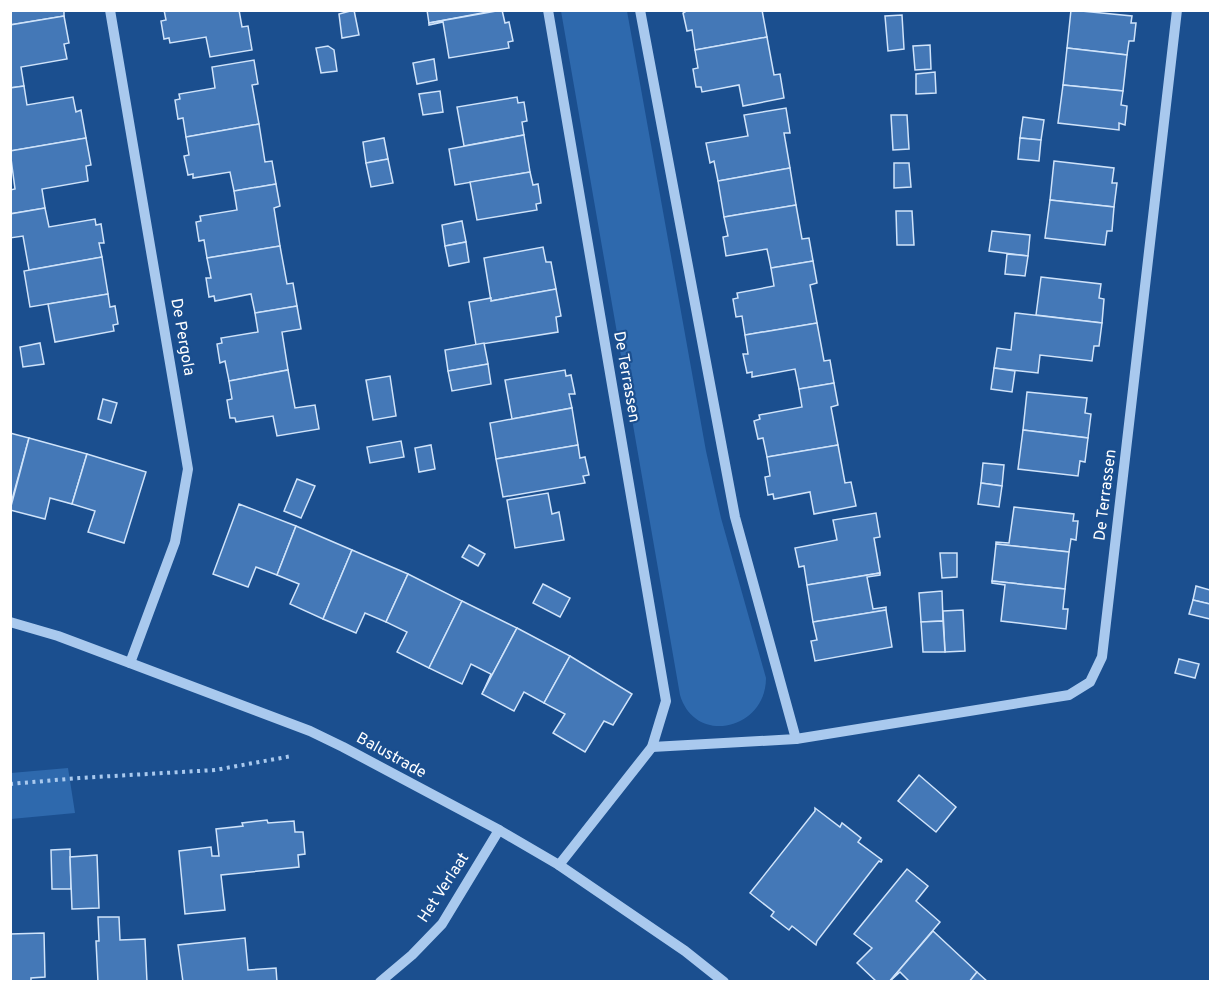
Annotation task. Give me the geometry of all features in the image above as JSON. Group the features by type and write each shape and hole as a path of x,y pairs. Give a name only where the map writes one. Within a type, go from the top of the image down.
{"street":[{"name":"De Pergola","path":"110,10 188,469 175,542 130,663"},
{"name":"De Terrassen","path":"548,10 666,701 652,747 559,865"},
{"path":"640,10 735,517 796,739"},
{"name":"De Terrassen","path":"652,747 796,739 1069,695 1090,681 1102,657 1177,10"},
{"name":"Balustrade","path":"10,622 58,636 310,731 499,830 559,865 685,951 724,981"},
{"name":"Het Verlaat","path":"380,981 412,955 442,924 499,830"}],"path":[{"path":"10,784 215,770 297,755"}],"shaded area":[{"path":"561,11 627,11 706,451 721,518 766,678 763,696 755,710 743,720 729,725 714,726 700,721 688,711 680,695"},
{"path":"68,768 75,813 11,819 11,773"}],"building":[{"path":"10,10 64,10 64,16 10,25"},
{"path":"164,10 239,10 242,27 248,26 252,50 210,57 206,37 170,43 169,38 164,39 161,21 166,20"},
{"path":"354,10 359,35 342,38 339,14"},
{"path":"427,10 498,10 429,23"},
{"path":"502,10 505,23 509,22 513,41 508,42 509,48 449,58 443,22 429,25 429,23"},
{"path":"688,10 762,10 767,37 695,50 692,30 687,31 683,13"},
{"path":"1071,10 1132,16 1131,23 1136,23 1134,41 1129,41 1127,55 1067,48"},
{"path":"902,15 904,49 888,51 885,16"},
{"path":"64,16 69,43 64,44 67,59 21,67 24,86 10,88 10,25"},
{"path":"767,37 774,75 780,74 784,98 743,106 739,85 702,92 701,87 696,87 693,69 698,68 695,50"},
{"path":"930,45 931,69 915,70 913,46"},
{"path":"328,46 334,50 337,71 321,73 316,48"},
{"path":"1067,48 1127,55 1123,91 1063,85"},
{"path":"434,59 437,80 417,84 413,63"},
{"path":"254,60 258,84 252,85 259,124 186,137 183,118 178,119 175,100 180,99 179,94 215,88 212,67"},
{"path":"935,72 936,93 916,94 916,74"},
{"path":"1063,85 1123,91 1121,105 1127,106 1125,125 1119,123 1119,130 1058,123"},
{"path":"24,86 27,105 73,97 76,112 81,110 86,138 10,151 10,88"},
{"path":"440,91 443,112 423,115 419,94"},
{"path":"517,97 518,103 524,102 527,121 522,122 524,135 464,146 457,107"},
{"path":"786,108 790,133 784,133 790,168 718,181 714,161 710,163 706,143 748,136 744,115"},
{"path":"891,115 907,115 909,149 893,150"},
{"path":"1023,117 1044,120 1041,140 1020,138"},
{"path":"259,124 265,162 272,161 276,184 234,191 230,172 193,178 193,174 188,175 184,156 189,155 186,137"},
{"path":"524,135 530,172 455,185 449,149"},
{"path":"86,138 91,165 86,166 88,181 42,189 45,208 10,214 10,190 15,189 10,151"},
{"path":"384,138 388,159 366,163 363,142"},
{"path":"1020,138 1041,140 1039,161 1018,159"},
{"path":"388,159 393,183 371,187 366,163"},
{"path":"1054,161 1114,168 1112,183 1117,183 1114,207 1050,200"},
{"path":"894,163 909,163 911,187 894,188"},
{"path":"790,168 796,205 724,217 718,181"},
{"path":"530,172 533,185 538,184 541,203 536,204 537,210 477,220 470,182"},
{"path":"276,184 280,206 274,208 280,246 207,258 204,240 199,241 196,222 201,221 200,216 237,210 234,191"},
{"path":"1050,200 1114,207 1112,231 1107,231 1105,245 1045,238"},
{"path":"796,205 802,239 809,238 813,261 771,268 767,249 726,256 723,237 728,236 724,217"},
{"path":"45,208 49,227 95,219 96,225 101,224 104,243 99,243 102,257 29,270 23,236 10,238 10,214"},
{"path":"896,211 912,211 914,245 897,245"},
{"path":"462,221 466,242 445,246 442,225"},
{"path":"992,231 1030,235 1028,256 989,251"},
{"path":"466,242 469,262 449,266 445,246"},
{"path":"280,246 287,284 293,283 297,306 255,313 251,294 215,301 214,296 209,297 206,278 211,278 207,258"},
{"path":"543,247 546,262 551,262 556,289 491,301 484,258"},
{"path":"1007,254 1028,256 1025,276 1005,274"},
{"path":"102,257 108,294 30,307 24,271"},
{"path":"813,261 817,283 810,285 817,323 745,335 742,316 736,317 733,299 738,298 737,293 774,286 771,268"},
{"path":"1041,277 1101,284 1099,298 1104,299 1102,323 1036,315"},
{"path":"556,289 561,316 556,317 558,332 476,345 469,302 491,298 491,301"},
{"path":"108,294 110,307 115,306 118,324 113,325 114,331 55,342 48,304"},
{"path":"297,306 301,329 282,332 288,370 229,381 225,361 220,363 217,344 222,343 221,338 258,332 255,313"},
{"path":"1015,313 1102,323 1099,346 1094,346 1092,361 1040,355 1038,373 994,368 997,348 1011,350"},
{"path":"817,323 824,361 830,360 834,383 799,389 795,369 752,377 752,372 747,373 743,354 748,354 745,335"},
{"path":"40,343 44,364 23,367 20,347"},
{"path":"484,343 488,364 448,371 445,350"},
{"path":"488,364 491,384 452,391 448,371"},
{"path":"994,368 1015,371 1012,392 991,389"},
{"path":"288,370 295,408 315,405 319,429 277,436 273,416 236,422 235,418 230,418 227,400 232,399 229,381"},
{"path":"565,370 566,376 571,375 575,394 569,394 572,408 512,419 505,380"},
{"path":"390,376 396,416 373,420 366,380"},
{"path":"834,383 838,405 831,407 838,445 767,457 763,438 758,439 754,421 760,419 759,415 802,407 799,389"},
{"path":"1027,392 1087,398 1085,413 1091,414 1088,438 1023,430"},
{"path":"103,399 117,403 111,423 98,419"},
{"path":"572,408 578,445 496,459 490,423"},
{"path":"1023,430 1088,438 1085,462 1080,461 1078,476 1018,469"},
{"path":"10,433 29,438 10,507"},
{"path":"29,438 87,454 72,504 50,498 45,519 10,510"},
{"path":"401,441 404,457 370,463 367,447"},
{"path":"431,445 435,469 419,472 415,448"},
{"path":"578,445 580,458 585,457 589,475 583,476 585,483 503,497 496,459"},
{"path":"838,445 845,483 851,482 856,506 814,514 810,492 774,499 773,494 768,495 765,477 770,476 767,457"},
{"path":"87,454 146,472 124,543 88,532 95,511 72,504"},
{"path":"983,463 1004,465 1002,486 981,483"},
{"path":"297,479 315,486 301,518 284,511"},
{"path":"981,483 1002,486 999,507 978,504"},
{"path":"548,493 552,514 559,512 564,540 515,548 507,500"},
{"path":"239,504 296,526 277,575 256,567 248,587 213,574"},
{"path":"1014,507 1074,514 1073,521 1078,521 1076,540 1071,539 1069,552 996,544 996,542 1009,543"},
{"path":"876,513 880,537 874,538 880,573 807,585 804,566 799,567 795,548 837,540 833,520"},
{"path":"296,526 352,550 323,619 290,604 299,584 277,575"},
{"path":"996,544 1069,552 1065,589 992,581"},
{"path":"469,545 485,554 478,566 462,557"},
{"path":"352,550 408,574 386,622 365,613 356,633 323,619"},
{"path":"940,553 957,553 957,577 942,578"},
{"path":"880,573 880,575 867,577 873,609 886,607 886,610 813,622 807,585"},
{"path":"408,574 462,601 429,668 397,652 407,632 386,622"},
{"path":"992,581 1065,589 1063,609 1068,609 1066,629 1001,621 1005,585 992,583"},
{"path":"543,584 570,598 560,617 533,603"},
{"path":"1196,586 1210,590 1210,604 1193,600"},
{"path":"942,591 943,621 921,622 919,593"},
{"path":"1193,600 1210,604 1210,619 1189,614"},
{"path":"462,601 517,628 482,694 491,674 471,664 462,684 429,668"},
{"path":"886,610 892,647 815,661 811,641 817,640 813,622"},
{"path":"963,610 965,651 945,652 943,611"},
{"path":"943,621 945,652 923,652 921,622"},
{"path":"517,628 570,656 544,703 524,692 514,711 482,694"},
{"path":"570,656 632,694 613,725 604,721 585,752 553,733 565,714 544,703"},
{"path":"1179,659 1199,664 1195,678 1175,673"},
{"path":"919,775 956,807 936,832 898,801"},
{"path":"815,808 840,827 842,823 861,838 858,842 882,860 816,945 792,926 789,930 771,916 774,912 750,893 815,811"},
{"path":"267,820 268,823 294,821 295,832 303,832 305,854 298,855 299,867 221,875 225,910 185,914 179,851 211,847 212,856 219,856 216,829"},
{"path":"70,849 71,889 52,889 51,850"},
{"path":"97,855 99,908 72,909 70,857"},
{"path":"907,869 928,886 916,901 940,922 889,982 877,982 857,963 872,948 854,934"},
{"path":"98,917 119,917 120,940 145,939 147,982 98,982 96,941 99,941"},
{"path":"933,931 977,972 969,982 910,982 900,972 889,982"},
{"path":"44,933 45,977 31,978 31,982 10,982 10,934"},
{"path":"245,938 248,970 276,968 277,982 183,982 178,945"},
{"path":"977,972 988,982 969,982"}]}
